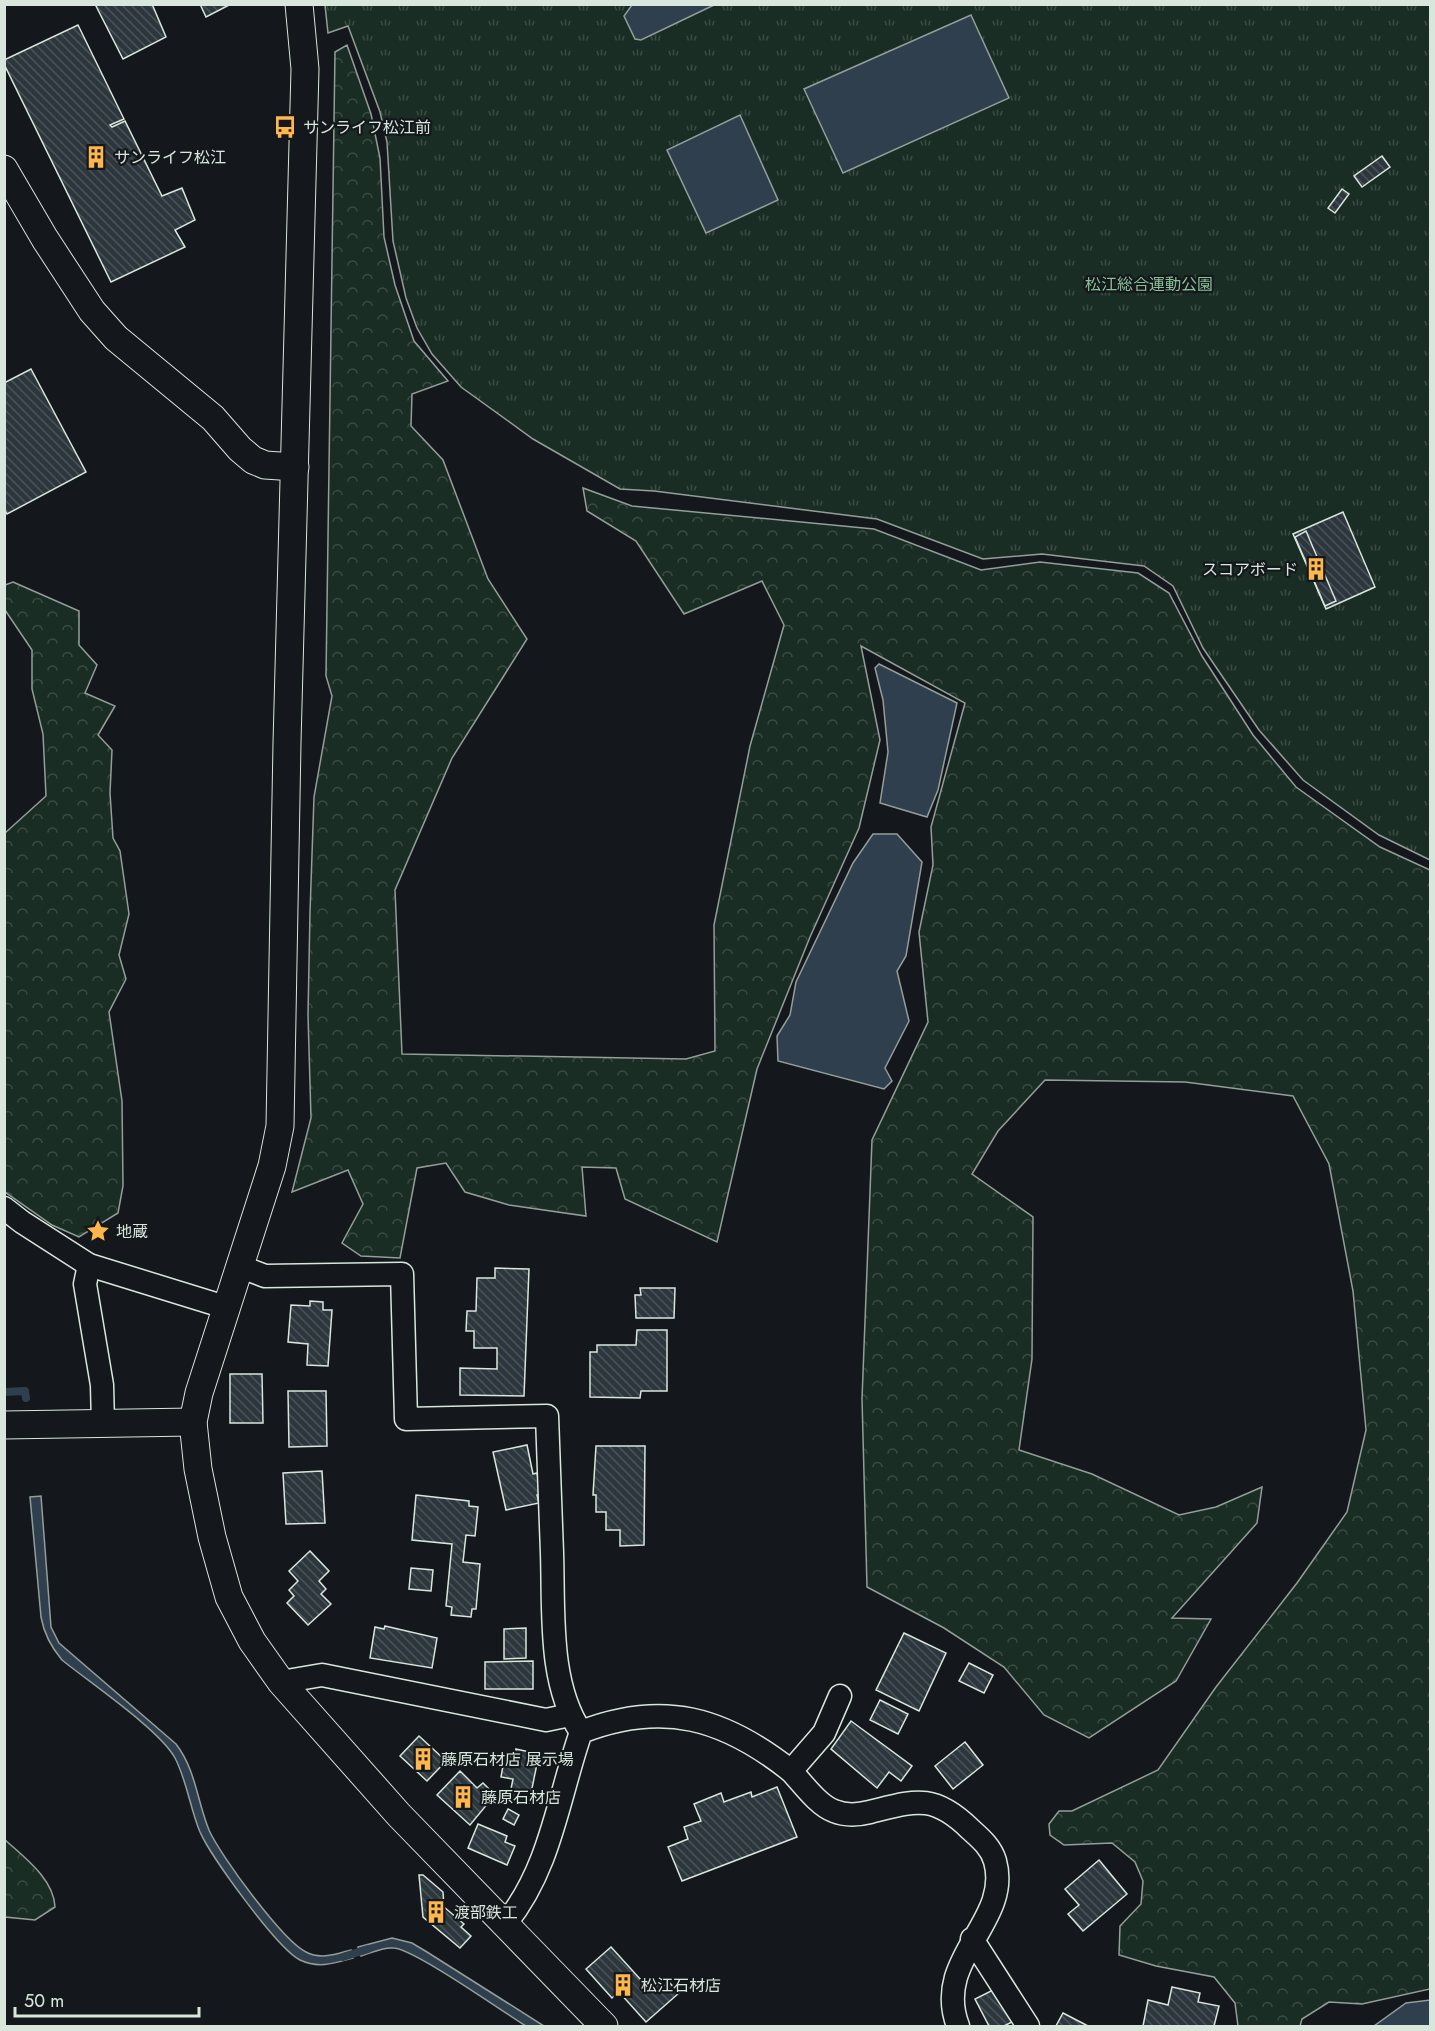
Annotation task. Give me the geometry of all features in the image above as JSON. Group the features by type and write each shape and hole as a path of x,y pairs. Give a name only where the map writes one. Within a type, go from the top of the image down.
{"street":[{"path":"299,4 305,69 280,1126 272,1166 199,1393 193,1422 198,1469 229,1597 252,1641 281,1682 399,1815 604,2026"},
{"path":"4,169 77,290 116,338 182,390 253,460 265,465 295,467"},
{"path":"4,1208 89,1265 225,1307"},
{"path":"89,1265 85,1284 102,1385 103,1424"},
{"path":"239,1266 265,1275 402,1274 406,1419 547,1416 555,1634 561,1679 575,1723 570,1765 553,1833 538,1872 520,1905 506,1923"},
{"path":"4,1425 193,1422"},
{"path":"281,1682 322,1675 546,1720 575,1723 637,1717 692,1718 730,1730 791,1771 832,1811 857,1815 926,1801 962,1821 985,1843 994,1857 999,1882 985,1921 972,1939 951,1994 952,2012 957,2026"},
{"path":"791,1771 824,1733 840,1696"},
{"path":"972,1939 1028,2026"}],"green space":[{"name":"松江総合運動公園","path":"325,5 1430,5 1430,860 1379,835 1303,780 1259,730 1203,648 1173,586 1144,566 1042,554 983,559 877,519 654,491 620,489 533,439 461,387 432,354 417,328 406,298 393,241 387,142 380,112 348,26 328,33"},
{"path":"347,45 371,114 380,158 384,237 395,285 414,341 448,381 412,394 411,426 443,460 488,579 527,639 452,758 395,890 402,1054 686,1059 715,1051 714,925 750,746 784,625 762,581 684,614 636,541 587,511 583,488 632,506 874,529 981,570 1040,562 1138,573 1169,593 1202,656 1253,735 1296,787 1380,847 1430,870 1430,1989 1362,2004 1329,2002 1302,2019 1300,2026 1238,2026 1235,2003 1214,1977 1156,1966 1119,1955 1120,1926 1141,1904 1143,1881 1135,1862 1112,1843 1064,1845 1050,1835 1049,1824 1059,1811 1072,1811 1158,1770 1216,1687 1297,1583 1347,1512 1366,1430 1353,1291 1329,1164 1293,1096 1185,1082 1045,1080 998,1131 972,1174 1033,1217 1032,1359 1019,1450 1092,1474 1179,1515 1216,1507 1262,1487 1257,1523 1172,1618 1211,1619 1176,1681 1089,1738 1044,1715 1004,1667 944,1628 867,1587 862,1399 872,1140 928,1022 919,932 933,865 931,827 965,703 861,646 880,740 859,828 810,937 757,1069 717,1242 625,1199 616,1168 582,1167 586,1216 509,1205 465,1192 446,1163 417,1168 400,1258 361,1256 342,1243 363,1204 348,1170 292,1192 311,1118 308,1015 314,797 332,696 326,676 335,52"},
{"path":"13,582 79,611 79,645 97,665 85,693 115,706 98,735 112,750 110,793 113,838 120,851 129,914 119,955 126,979 109,1012 122,1101 123,1186 118,1213 79,1237 52,1225 5,1192 5,833 46,796 43,734 32,689 32,650 5,610 5,585"},
{"path":"4,1839 37,1869 53,1897 55,1907 35,1920 5,1917"}],"water":[{"path":"632,5 714,5 641,40 635,39 624,16"},
{"path":"971,15 1009,98 843,173 804,89"},
{"path":"740,115 778,200 706,233 667,150"},
{"path":"879,664 957,703 938,790 927,817 880,803 888,752 883,700 875,668"},
{"path":"873,834 897,834 922,862 906,956 897,971 909,1021 885,1068 892,1081 884,1089 778,1061 777,1036 790,1015 796,982 853,863"},
{"path":"41,1496 51,1627 59,1643 176,1744 188,1764 205,1819 215,1842 238,1877 283,1932 306,1952 317,1956 351,1950 353,1958 327,1964 307,1963 290,1952 276,1938 230,1880 200,1832 186,1785 175,1758 167,1747 140,1720 62,1660 54,1650 46,1635 41,1617 30,1497"},
{"path":"392,1938 412,1943 544,2026 526,2026 438,1969 404,1951 385,1948 361,1956 358,1947"},
{"path":"1430,2000 1430,2026 1374,2026 1406,2003"}],"building":[{"path":"95,4 152,4 166,37 123,59"},
{"path":"200,4 231,4 206,17"},
{"name":"サンライフ松江","path":"78,25 124,119 110,125 112,127 125,121 162,196 182,188 195,220 175,230 185,247 111,282 4,64 4,60"},
{"path":"1382,156 1390,167 1362,187 1354,176"},
{"path":"1342,189 1349,194 1335,213 1328,208"},
{"path":"31,369 86,472 7,514 4,509 4,383"},
{"path":"1343,512 1375,587 1326,609 1293,534"},
{"name":"スコアボード","path":"1306,531 1336,601 1325,606 1295,537"},
{"path":"495,1268 529,1269 524,1396 460,1395 460,1368 497,1369 497,1348 474,1348 474,1331 466,1331 467,1311 476,1311 477,1278 495,1278"},
{"path":"640,1288 675,1288 674,1318 636,1318 635,1295 641,1295"},
{"path":"310,1301 323,1302 323,1310 332,1310 328,1366 307,1365 308,1344 288,1342 291,1305 310,1306"},
{"path":"637,1330 667,1330 667,1391 641,1391 640,1398 590,1397 590,1352 597,1352 597,1345 636,1345"},
{"path":"230,1374 262,1374 263,1423 230,1423"},
{"path":"288,1391 326,1391 327,1446 289,1447"},
{"path":"527,1445 533,1474 537,1473 541,1494 537,1495 539,1503 506,1510 493,1452"},
{"path":"596,1446 645,1446 644,1545 620,1546 620,1530 606,1530 606,1512 596,1512 596,1495 593,1495"},
{"path":"322,1471 325,1523 286,1524 283,1473"},
{"path":"416,1495 469,1501 469,1506 478,1507 475,1536 466,1535 463,1562 480,1564 476,1609 472,1609 471,1617 451,1615 452,1607 446,1606 452,1544 412,1540"},
{"path":"310,1551 329,1571 319,1581 326,1589 321,1594 331,1604 308,1625 287,1603 294,1596 289,1590 298,1581 289,1571"},
{"path":"411,1568 433,1570 431,1591 409,1589"},
{"path":"385,1626 437,1638 432,1668 370,1658 375,1627 384,1629"},
{"path":"526,1628 526,1658 504,1659 504,1629"},
{"path":"904,1633 946,1653 919,1711 876,1690"},
{"path":"533,1661 533,1689 485,1689 485,1662"},
{"path":"969,1663 993,1675 984,1693 959,1681"},
{"path":"880,1700 908,1714 898,1734 870,1720"},
{"path":"851,1721 912,1766 901,1781 889,1772 877,1788 831,1749"},
{"name":"藤原石材店 展示場","path":"419,1736 446,1761 427,1781 400,1756"},
{"path":"965,1742 983,1765 953,1789 935,1766"},
{"path":"516,1749 539,1754 529,1803 509,1799 513,1779 501,1777 505,1755 514,1757"},
{"name":"藤原石材店","path":"460,1771 477,1788 483,1783 492,1792 485,1799 489,1802 470,1825 437,1795"},
{"path":"777,1787 797,1837 682,1881 668,1847 688,1839 684,1827 701,1821 694,1804 721,1793 724,1802 751,1792 752,1797"},
{"path":"508,1809 519,1815 514,1825 503,1819"},
{"path":"478,1824 507,1836 505,1842 515,1846 507,1865 468,1848"},
{"path":"1099,1860 1127,1894 1083,1931 1068,1914 1079,1905 1065,1889"},
{"name":"渡部鉄工","path":"419,1875 423,1875 443,1892 444,1907 464,1924 461,1927 471,1936 460,1948 423,1917"},
{"name":"松江石材店","path":"611,1947 651,1991 659,1983 663,1987 669,1982 679,1993 646,2022 619,1992 612,1998 586,1969"},
{"path":"1172,1987 1200,1993 1198,2002 1219,2006 1214,2026 1143,2026 1148,2000 1168,2005"},
{"path":"995,1989 1012,2022 1004,2026 989,2026 975,1999"},
{"path":"1063,2013 1088,2026 1056,2026"}],"waterway":[{"path":"4,1392 25,1391 26,1398"},
{"path":"343,1957 368,1949"}],"place":[{"name":"サンライフ松江前","path":"285,127"},
{"name":"サンライフ松江","path":"96,157"},
{"name":"スコアボード","path":"1316,569"},
{"name":"地蔵","path":"98,1231"},
{"name":"藤原石材店 展示場","path":"423,1759"},
{"name":"藤原石材店","path":"463,1797"},
{"name":"渡部鉄工","path":"436,1912"},
{"name":"松江石材店","path":"623,1985"}]}
